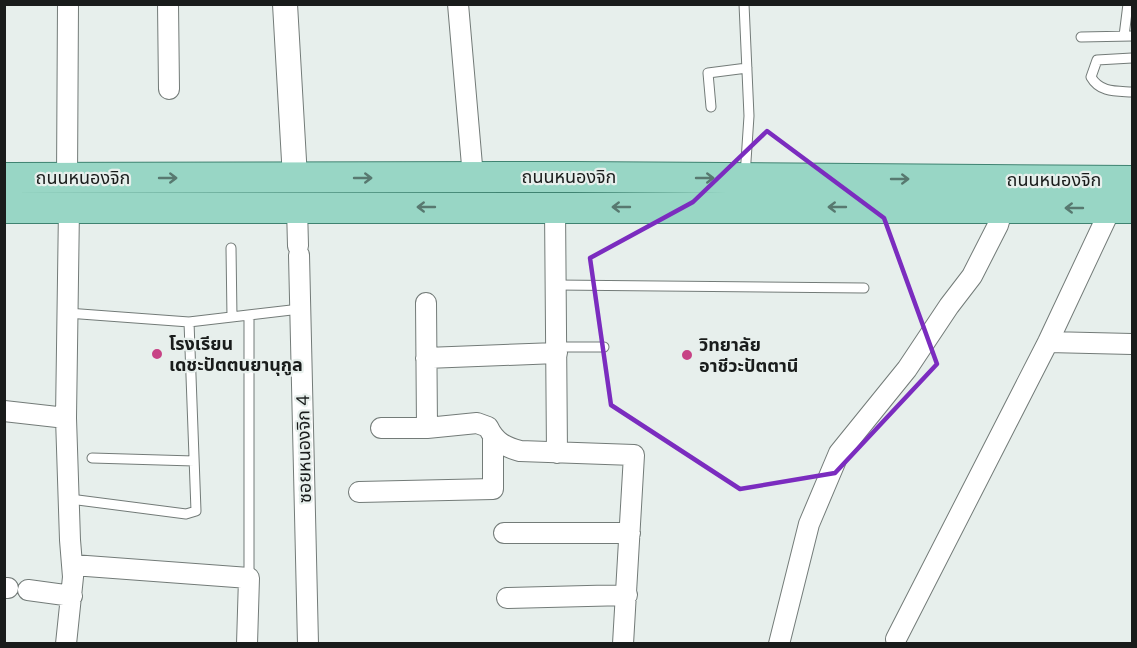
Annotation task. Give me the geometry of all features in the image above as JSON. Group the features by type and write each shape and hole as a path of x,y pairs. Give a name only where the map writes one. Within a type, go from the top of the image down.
{"main road":[{"name":"ถนนหนองจิก","path":"4,208 69,208 473,177 1132,181"},
{"name":"ถนนหนองจิก","path":"4,178 67,178 555,207 1122,208"},
{"path":"660,207 663,178"}],"street":[{"path":"67,178 69,4"},
{"path":"168,4 169,89"},
{"path":"285,4 296,192"},
{"path":"458,4 473,177"},
{"name":"ซอยหนองจิก 4","path":"296,192 308,644"},
{"path":"555,207 557,453"},
{"path":"66,644 73,566 66,418 69,208"},
{"path":"778,644 809,525 839,453 907,369 965,286 998,225 1003,208"},
{"path":"896,639 1048,342 1122,208"},
{"path":"426,303 427,428"},
{"path":"1048,342 1132,344"},
{"path":"426,358 557,350"},
{"path":"4,411 66,418"},
{"path":"359,492 494,489 494,439 488,427 477,423 427,428 381,428"},
{"path":"494,439 509,448 520,451 634,456 623,644"},
{"path":"504,533 630,533"},
{"path":"73,566 249,578 247,644"},
{"path":"14,589 72,596"},
{"path":"507,597 627,595"}],"lane":[{"path":"744,4 748,116 744,178"},
{"path":"1081,37 1128,36 1128,4"},
{"path":"1132,58 1097,60 1091,77 1095,85 1107,91 1132,92"},
{"path":"711,108 708,73 747,68"},
{"path":"231,248 232,317"},
{"path":"556,285 864,288"},
{"path":"68,313 189,322 300,309"},
{"path":"249,315 249,578"},
{"path":"70,499 186,514 196,511 189,322"},
{"path":"557,350 604,348"},
{"path":"92,459 194,461"}],"highlighted area":[{"path":"767,131 884,218 937,364 835,473 740,489 611,405 590,258 693,202"}],"place":[{"name":"โรงเรียน เดชะปัตตนยานุกูล","path":"157,354"},
{"name":"วิทยาลัย อาชีวะปัตตานี","path":"687,355"}]}
